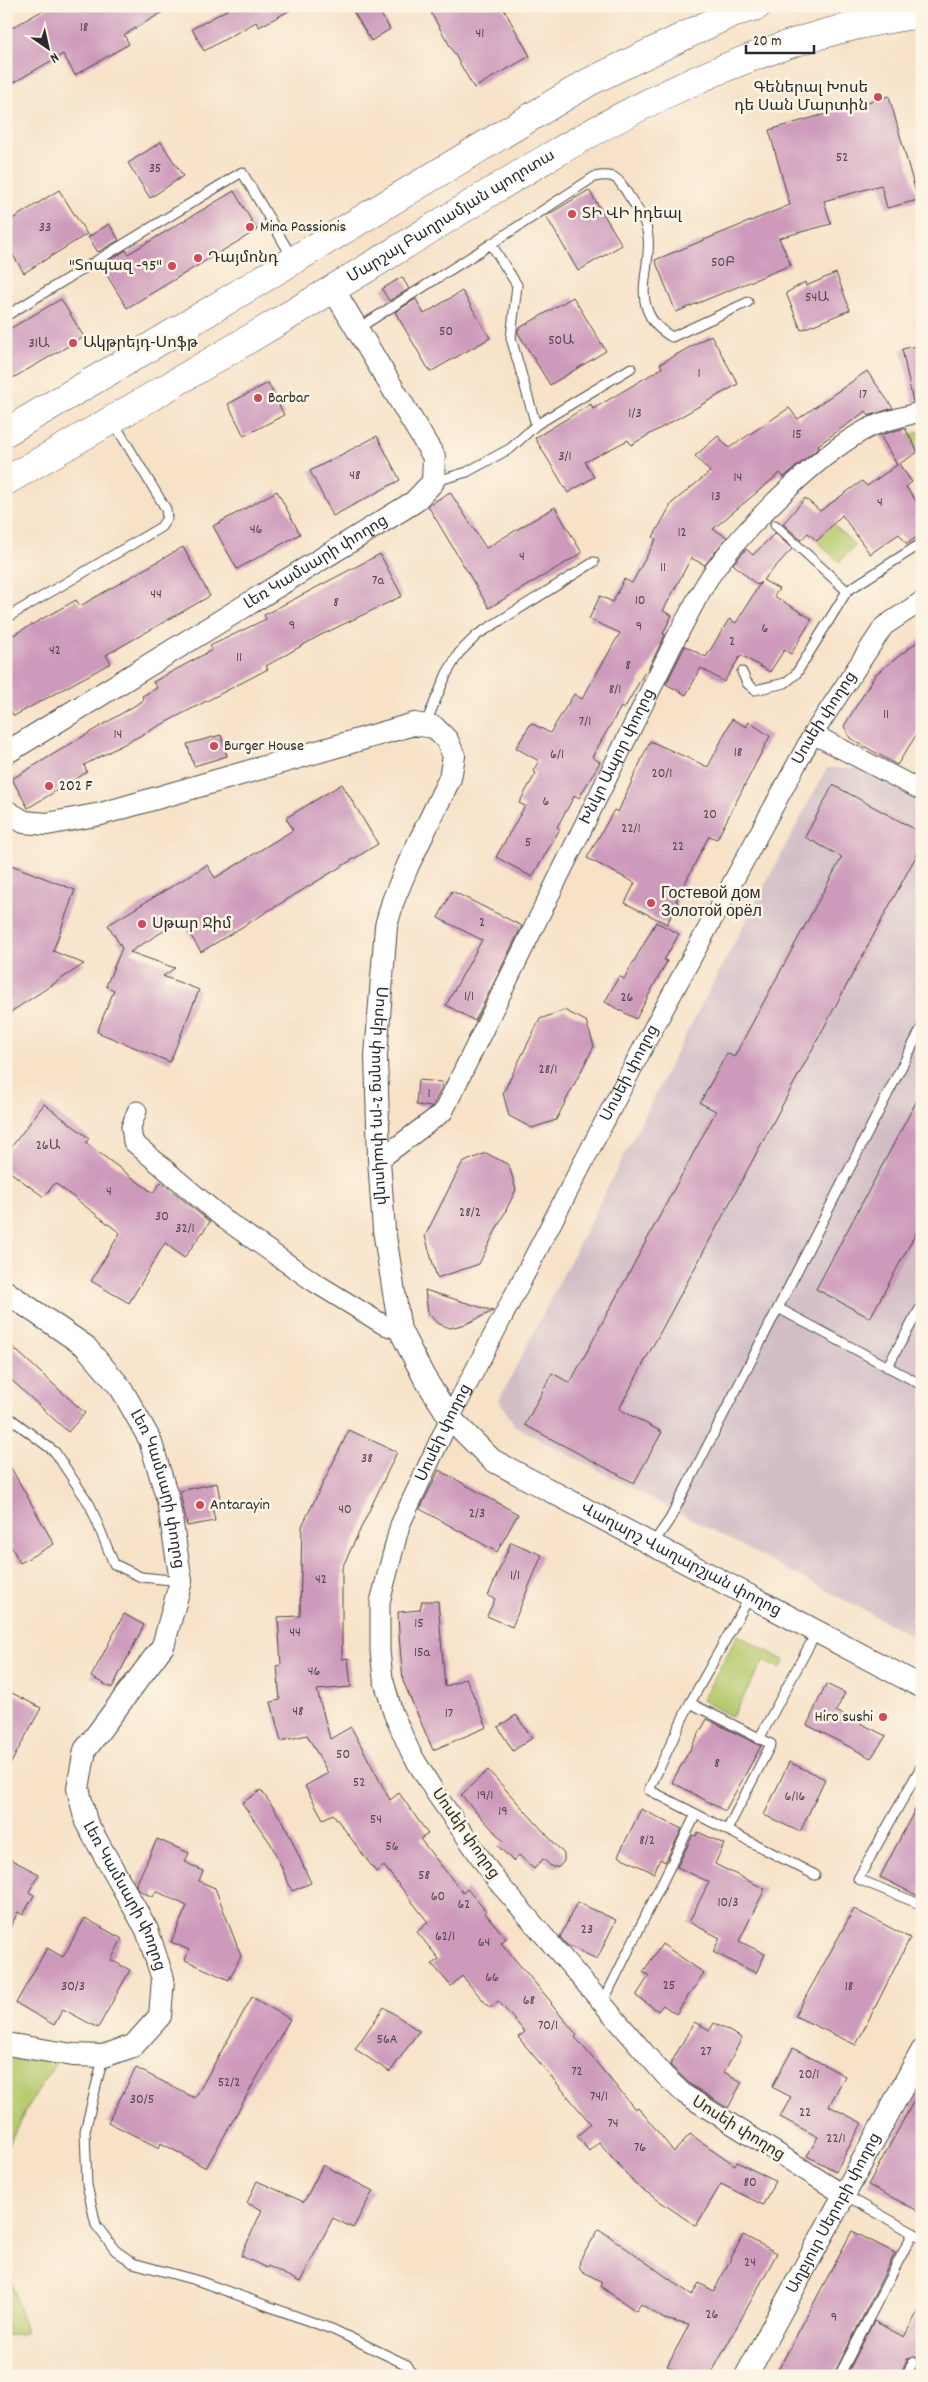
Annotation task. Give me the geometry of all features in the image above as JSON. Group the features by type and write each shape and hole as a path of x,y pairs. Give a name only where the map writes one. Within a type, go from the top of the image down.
{"main road":[{"path":"6,432 589,82 732,13 757,6"},
{"name":"Մարշալ Բաղրամյան պողոտա","path":"6,481 333,289 609,122 756,53 883,18 922,14"}],"street":[{"path":"333,289 434,457 433,482"},
{"name":"Խնկո Ապոր փողոց","path":"379,1160 443,1112 676,638 710,577 740,540 784,493 836,449 876,425 922,411"},
{"name":"Լեռ Կամսարի փողոց","path":"6,753 414,502 433,482"},
{"name":"Սոսեի փողոց","path":"844,2195 684,2094 665,2076 604,2002 496,1880 436,1794 411,1753 393,1713 383,1678 380,1650 380,1602 400,1525 450,1418 647,1040 813,734 884,626 922,601"},
{"path":"6,811 24,822 47,824 100,814 414,724 425,726"},
{"name":"Սոսեի փողոց 2-րդ փակուղի","path":"425,726 434,727 447,740 454,756 450,778 401,883 386,926 376,1056 379,1160 384,1230 400,1330 424,1377 450,1418"},
{"path":"813,734 922,791"},
{"path":"137,1111 131,1127 133,1142 198,1198 224,1219 335,1296 384,1325 400,1330"},
{"name":"Լեռ Կամսարի փողոց","path":"6,1292 85,1346 121,1388 150,1440 166,1491 181,1581 164,1646 85,1750 78,1788 86,1822 147,1930 163,1979 160,2016 132,2046 104,2056"},
{"name":"Վաղարշ Վաղարշյան փողոց","path":"450,1418 492,1460 749,1598 922,1687"},
{"path":"6,2044 74,2055 104,2056"},
{"name":"Աղբյուր Սերոբի փողոց","path":"746,2376 922,2051"}],"lane":[{"path":"6,316 242,172 294,260"},
{"path":"357,329 594,177 608,174 619,179 644,221 648,236 647,309 659,329 672,337 748,302"},
{"path":"491,244 517,285 511,338 536,425"},
{"path":"433,482 467,472 511,448 536,425 630,368"},
{"path":"6,618 161,527 167,518 166,509 112,420"},
{"path":"775,525 847,591"},
{"path":"742,672 747,683 755,690 785,683 800,667 847,591 922,542"},
{"path":"425,726 447,673 459,653 477,635 594,562"},
{"path":"652,1545 670,1519 922,1027"},
{"path":"888,1367 922,1305"},
{"path":"778,1308 922,1385"},
{"path":"6,1416 55,1452 90,1505 114,1564 141,1577 181,1581"},
{"path":"749,1598 690,1703 649,1790 816,1875"},
{"path":"759,1739 816,1633"},
{"path":"690,1703 771,1744 727,1830"},
{"path":"922,1765 858,1879 922,1905"},
{"path":"604,2002 696,1814"},
{"path":"104,2056 85,2131 87,2185 96,2225 115,2250 133,2263 199,2281 334,2330 407,2365 413,2376"},
{"path":"844,2195 922,2238"},
{"path":"839,2376 913,2233"},
{"path":"906,2376 913,2362"}],"shaded area":[{"path":"827,768 862,769 922,800 922,1641 515,1426 499,1400 687,1032"}],"green space":[{"path":"922,431 922,458 909,435"},
{"path":"833,524 855,545 839,562 817,541"},
{"path":"738,1635 785,1661 780,1669 764,1660 732,1717 702,1700"},
{"path":"6,2052 56,2063 24,2113 6,2151"},
{"path":"6,2259 26,2333 6,2336"}],"building":[{"path":"51,6 173,6 124,35 129,44 75,75 63,54 6,87 6,31"},
{"path":"234,6 298,6 259,27 256,22 204,51 192,29"},
{"path":"350,6 376,6 390,29 371,41"},
{"path":"442,6 502,6 530,56 474,88 431,13"},
{"path":"889,96 918,200 887,208 881,185 824,201 831,224 779,238 791,265 676,312 655,260 790,205 769,130"},
{"path":"161,142 183,176 150,198 128,163"},
{"path":"59,190 87,234 24,273 6,244 6,223"},
{"path":"589,190 622,245 578,271 546,216"},
{"path":"234,191 257,230 127,308 103,269 107,267 105,263 126,250 128,254"},
{"path":"109,224 119,240 98,252 88,237"},
{"path":"836,273 850,310 801,330 786,293 805,282 806,286"},
{"path":"402,277 409,289 389,301 382,289"},
{"path":"462,291 490,338 430,372 395,312 416,299 424,314"},
{"path":"573,297 606,351 550,385 518,333 518,329"},
{"path":"61,299 84,337 6,382 6,331"},
{"path":"711,335 738,384 631,445 628,440 585,462 594,477 568,493 535,438 591,404 593,409 662,368 660,364"},
{"path":"922,345 922,400 913,402 902,349"},
{"path":"867,371 893,408 869,416 866,411 818,445 820,447 784,477 780,473 713,529 727,537 705,565 691,558 663,611 672,615 663,634 665,635 646,673 624,709 621,707 592,757 600,762 579,798 575,795 557,827 560,829 532,877 496,857 525,806 519,803 536,773 533,771 539,761 516,748 531,723 550,733 574,694 582,699 620,633 589,619 600,596 613,602 624,579 632,583 656,539 653,537 672,503 710,472 695,456 718,436 729,448 789,408 798,419"},
{"path":"268,383 284,415 244,436 228,404"},
{"path":"905,428 918,452 899,464 912,482 906,487 922,509 922,533 907,544 899,534 870,554 842,515 817,541 808,533 801,540 783,524 805,498 820,511 862,481 867,486 897,465 880,435"},
{"path":"377,436 400,480 333,516 310,471"},
{"path":"277,491 300,534 237,569 213,526"},
{"path":"450,492 486,548 555,507 582,553 489,608 428,506"},
{"path":"775,533 792,549 763,580 779,589 774,596 812,619 791,654 784,650 770,672 741,655 724,682 701,668 686,695 666,684 685,646 706,657 729,619 736,623 761,582 757,585 733,564 746,549 753,555"},
{"path":"183,547 210,596 106,655 111,663 14,716 6,703 6,639 76,600 80,606"},
{"path":"380,554 402,596 319,636 266,666 268,669 84,765 87,772 28,808 12,779 144,700 142,696 157,688 153,682 212,650 210,646 266,619 264,615"},
{"path":"922,638 922,726 897,765 850,738 844,726 876,674"},
{"path":"732,719 746,727 749,722 770,736 717,839 709,836 676,901 678,902 667,924 625,903 635,883 587,858 614,810 618,812 650,741 708,767"},
{"path":"221,735 227,756 194,766 187,744"},
{"path":"342,784 378,844 201,952 181,920 130,952 175,968 163,976 199,990 170,1062 97,1032 114,990 106,986 122,948 108,925 207,865 215,878 293,830 286,818"},
{"path":"833,785 922,833 922,845 619,1409 662,1432 634,1483 525,1425 552,1373 570,1383 716,1111 700,1103 727,1053 734,1057 842,857 805,837"},
{"path":"6,863 75,890 53,951 84,964 6,1015"},
{"path":"452,891 522,926 475,1021 446,1005 482,940 438,918"},
{"path":"656,922 679,934 664,960 667,961 636,1019 605,1002 619,976 624,979"},
{"path":"564,1010 586,1021 594,1046 556,1120 532,1128 509,1116 503,1093 540,1019"},
{"path":"418,1080 442,1082 441,1090 432,1107 416,1105"},
{"path":"922,1091 922,1222 870,1318 816,1289"},
{"path":"44,1104 89,1138 86,1143 153,1193 161,1182 210,1222 184,1258 165,1243 129,1303 91,1281 120,1233 55,1183 44,1197 6,1169 6,1154"},
{"path":"486,1153 509,1165 516,1190 479,1264 437,1278 425,1236 462,1163"},
{"path":"425,1290 493,1311 466,1324 450,1328 437,1323 428,1313"},
{"path":"6,1341 85,1413 68,1432 6,1375"},
{"path":"349,1430 397,1452 342,1568 342,1659 348,1658 351,1687 317,1690 330,1739 351,1727 390,1800 399,1793 428,1834 420,1839 463,1893 467,1889 486,1911 485,1913 506,1938 501,1943 552,2003 577,2035 575,2037 635,2109 638,2107 674,2152 690,2134 735,2165 737,2162 775,2181 763,2205 721,2184 696,2226 636,2185 599,2142 589,2151 577,2136 591,2124 518,2037 525,2032 498,2001 490,2008 462,1976 451,1986 432,1964 439,1959 417,1932 428,1922 384,1866 376,1872 333,1814 323,1819 305,1786 328,1773 307,1735 281,1741 271,1702 280,1700 277,1666 281,1665 278,1617 300,1616 302,1526"},
{"path":"6,1459 54,1544 20,1563 6,1537"},
{"path":"439,1470 518,1514 497,1552 420,1509"},
{"name":"Antarayin","path":"217,1483 221,1504 212,1506 215,1521 187,1526 180,1491"},
{"path":"511,1542 542,1555 512,1627 487,1616 495,1599 488,1596"},
{"path":"422,1601 438,1601 445,1687 466,1678 487,1727 433,1750 403,1681 399,1635 398,1612 420,1610"},
{"path":"124,1614 144,1625 112,1688 91,1677"},
{"path":"826,1684 845,1693 836,1711 886,1736 871,1758 807,1725"},
{"path":"6,1690 41,1708 6,1772"},
{"path":"516,1715 532,1738 513,1751 498,1727"},
{"path":"707,1719 761,1746 725,1811 672,1782"},
{"path":"789,1762 825,1779 800,1832 764,1815"},
{"path":"488,1770 564,1854 564,1861 559,1867 552,1867 543,1859 534,1869 519,1855 513,1861 498,1846 503,1841 461,1795"},
{"path":"261,1790 284,1823 311,1883 292,1891 271,1844 242,1803"},
{"path":"922,1796 922,1898 880,1877"},
{"path":"641,1809 682,1829 665,1862 660,1859 654,1873 618,1856"},
{"path":"698,1832 724,1844 715,1864 765,1889 739,1941 765,1954 756,1973 713,1952 720,1938 689,1922 709,1882 677,1867 693,1835 696,1836"},
{"path":"157,1839 189,1853 185,1862 203,1871 199,1881 215,1888 241,1956 229,1980 185,1960 189,1950 171,1942 187,1906 156,1891 153,1897 140,1891 136,1885"},
{"path":"6,1857 39,1874 29,1892 34,1895 23,1915 18,1912 6,1935"},
{"path":"577,1902 616,1920 597,1959 567,1945 560,1937"},
{"path":"854,1909 910,1938 856,2045 795,2016"},
{"path":"85,1918 122,1939 111,1960 130,1970 98,2028 63,2009 54,2025 16,2003 47,1948 63,1957"},
{"path":"662,1944 704,1973 676,2014 663,2005 658,2011 636,1996 649,1976 643,1972"},
{"path":"252,1997 290,2019 206,2168 161,2143 159,2148 108,2122 136,2068 195,2098"},
{"path":"384,2007 419,2031 390,2072 355,2049"},
{"path":"694,2022 710,2030 714,2023 742,2038 724,2072 742,2082 728,2108 691,2085 670,2065"},
{"path":"793,2048 845,2076 829,2106 862,2123 836,2171 807,2156 818,2137 780,2117 791,2097 772,2087"},
{"path":"922,2086 922,2213 868,2185"},
{"path":"323,2165 373,2191 353,2228 333,2218 300,2282 268,2266 267,2268 241,2256 262,2210 247,2203 257,2181 304,2202"},
{"path":"599,2229 692,2295 699,2283 714,2291 743,2235 777,2253 710,2376 685,2376 667,2366 689,2325 664,2319 641,2304 636,2311 600,2286 602,2282 582,2271 579,2266 580,2260"},
{"path":"852,2231 895,2253 833,2376 775,2376"},
{"path":"922,2304 922,2376 913,2376 919,2362 918,2358 913,2356 907,2359 900,2376 846,2376 874,2321 904,2337"}],"place":[{"name":"Գեներալ Խոսե դե Սան Մարտին","path":"878,97"},
{"name":"ՏԻ ՎԻ իդեալ","path":"572,214"},
{"name":"Mina Passionis","path":"250,227"},
{"name":"Դայմոնդ","path":"198,258"},
{"name":"\"Տոպազ -95\"","path":"172,266"},
{"name":"Ակթրեյդ-Սոֆթ","path":"73,343"},
{"name":"Barbar","path":"258,398"},
{"name":"Burger House","path":"214,746"},
{"name":"202 F","path":"49,786"},
{"name":"Гостевой дом Золотой орёл","path":"651,903"},
{"name":"Սթար Ջիմ","path":"142,924"},
{"name":"Antarayin","path":"200,1505"},
{"name":"Hiro sushi","path":"883,1717"}]}
